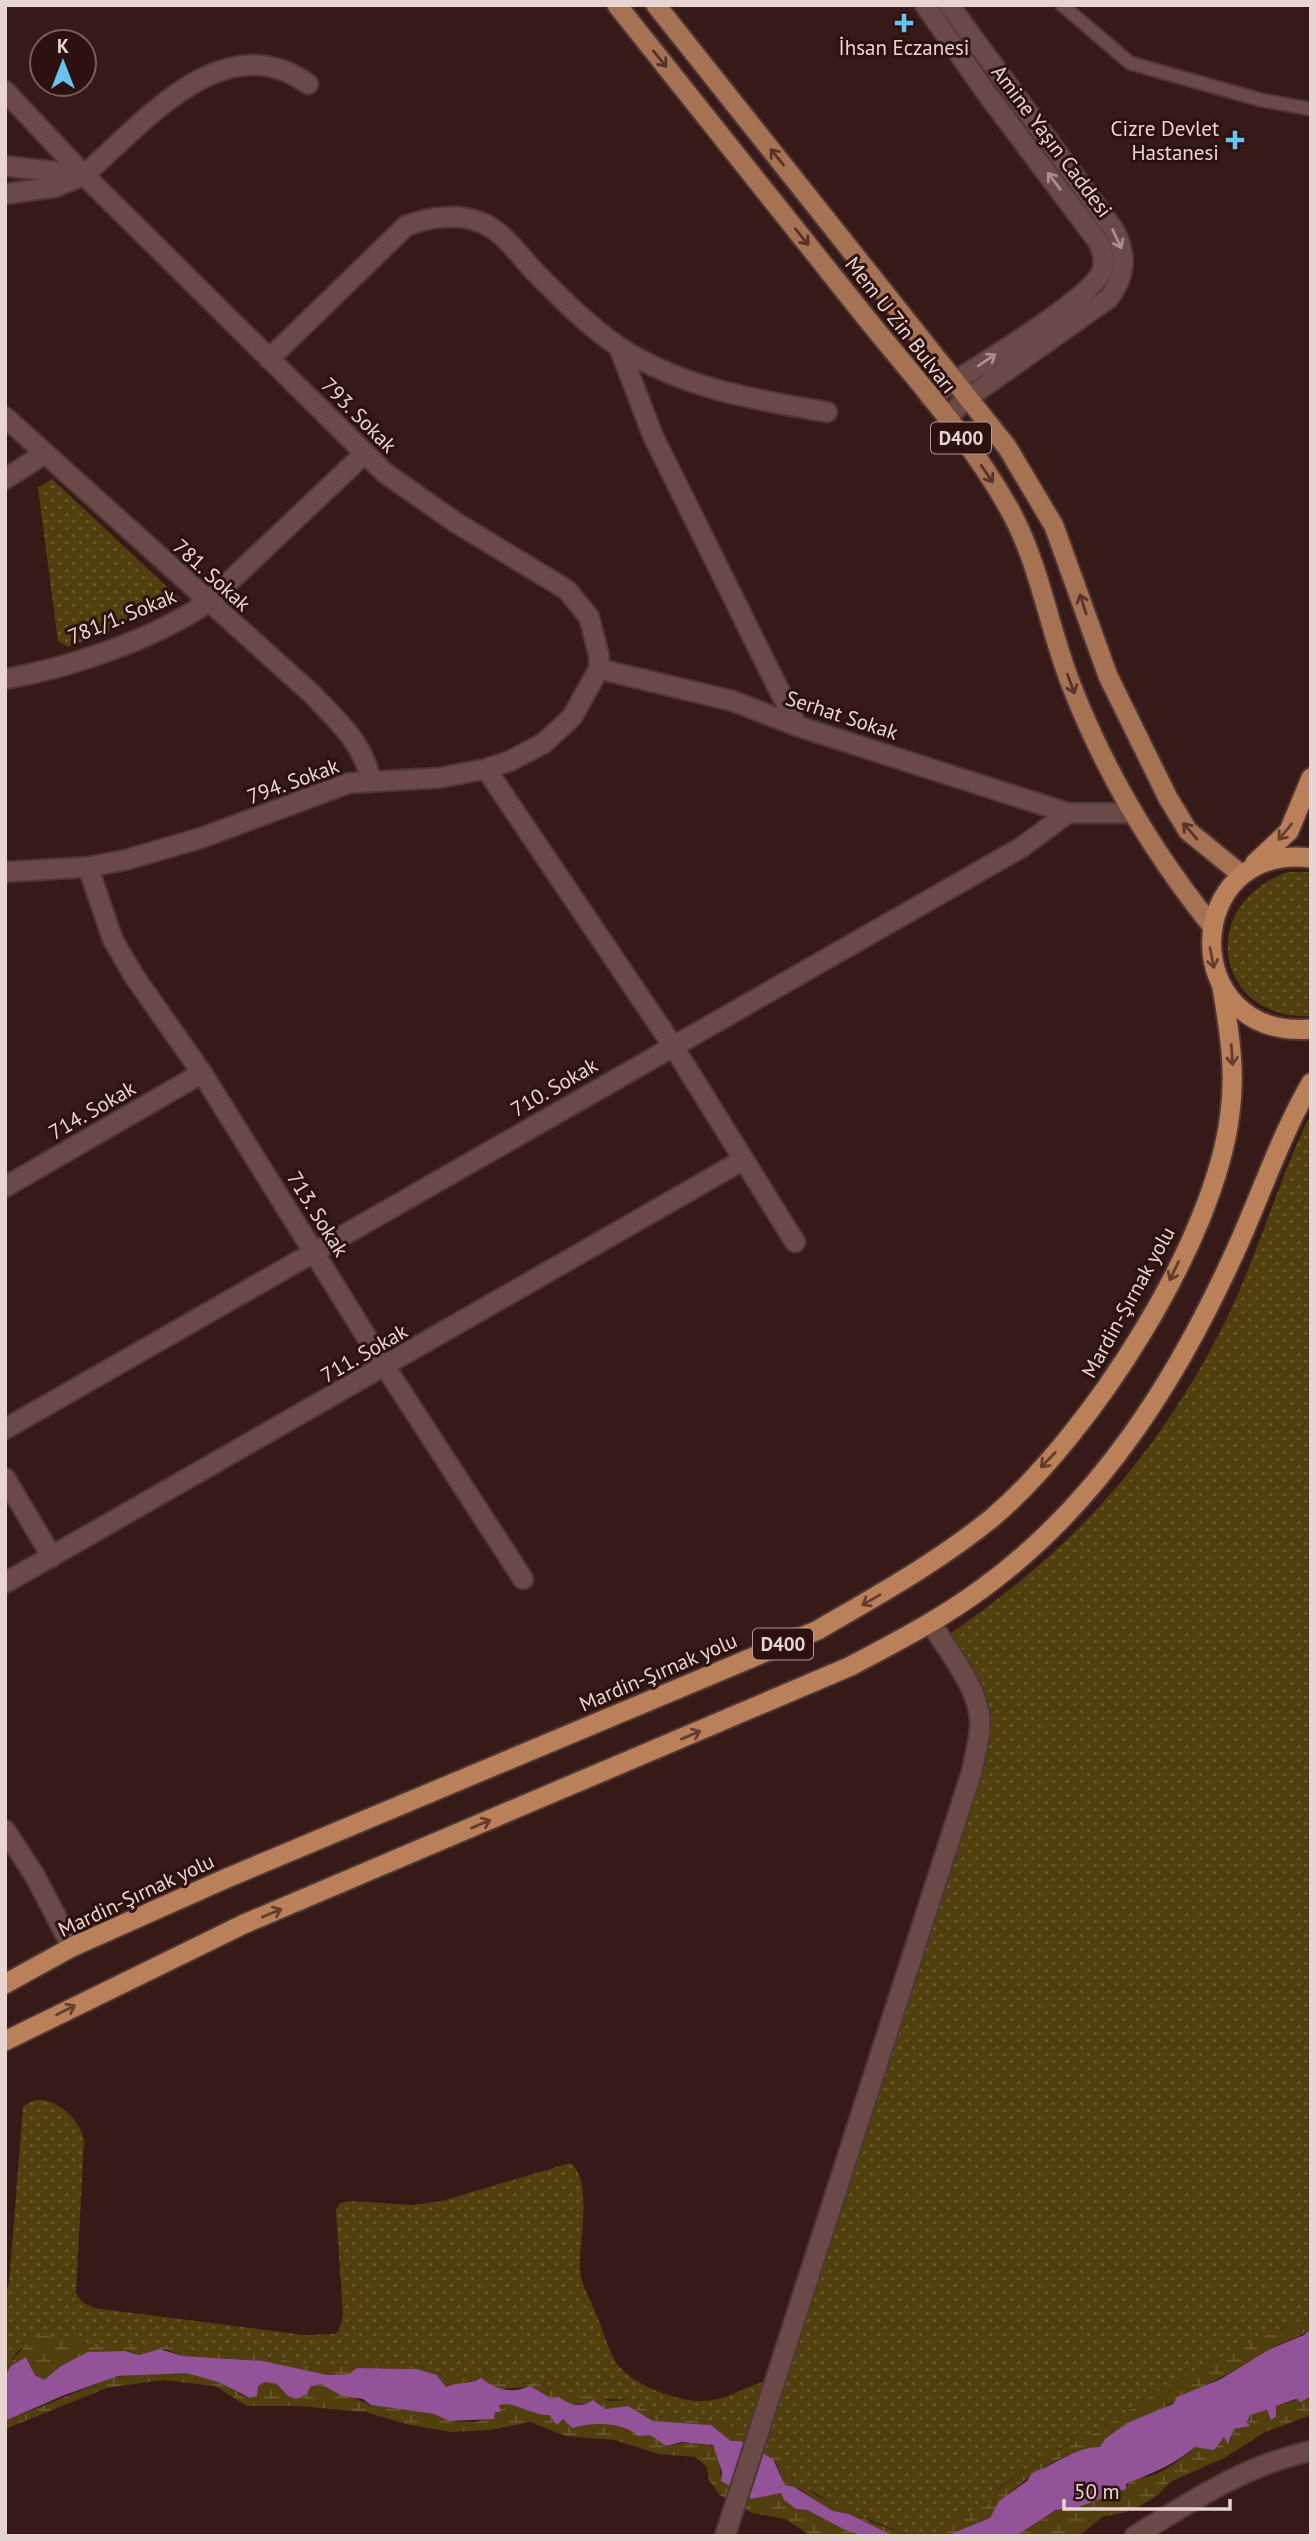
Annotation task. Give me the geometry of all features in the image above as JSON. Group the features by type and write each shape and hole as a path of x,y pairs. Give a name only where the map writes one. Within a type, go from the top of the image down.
{"highway":[{"path":"1311,778 1289,831 1242,875 1217,907 1210,947 1213,968 1222,987 1235,1004 1252,1018 1273,1027 1311,1029"},
{"path":"1242,875 1266,861 1294,856 1311,858"},
{"name":"Mardin-Şırnak yolu","path":"5,1984 72,1947 227,1878 818,1630 903,1581 955,1547 994,1516 1055,1453 1105,1392 1161,1296 1196,1227 1221,1159 1230,1116 1232,1047 1222,987"},
{"path":"5,2041 244,1924 850,1667 931,1623 1025,1555 1100,1480 1168,1381 1208,1307 1239,1241 1283,1133 1311,1083"}],"main road":[{"name":"Mem U Zin Bulvarı","path":"617,5 930,397 1006,503 1023,536 1072,686 1132,813 1175,880 1212,926"},
{"name":"Mem U Zin Bulvarı","path":"656,5 956,380 1034,488 1054,526 1108,676 1168,798 1188,831 1242,875"}],"street":[{"name":"Amine Yaşın Caddesi","path":"925,5 985,91 1097,240 1104,256 1099,277 1076,298 930,397"},
{"name":"Amine Yaşın Caddesi","path":"946,418 969,397 1109,298 1121,279 1124,264 1120,242 1114,230 949,5"},
{"path":"5,194 55,187 84,175 167,103 221,68 245,63 271,65 292,73 308,84"},
{"name":"793. Sokak","path":"5,91 84,175 385,473 445,515 567,590 580,603 594,628 599,669"},
{"path":"5,166 84,175"},
{"path":"269,359 393,235 420,220 450,217 471,219 489,227 554,292 619,347 673,375 710,389 827,412"},
{"path":"619,347 653,436 797,726"},
{"name":"781. Sokak","path":"5,417 313,695 356,740 366,758 371,779"},
{"path":"5,479 44,454"},
{"name":"781/1. Sokak","path":"5,679 54,667 114,646 165,626 208,602 364,454"},
{"name":"Serhat Sokak","path":"599,669 733,701 797,726 1068,813"},
{"name":"794. Sokak","path":"5,872 88,867 164,850 328,790 371,779 438,778 486,769 510,761 556,734 586,697 599,669"},
{"path":"486,769 673,1046 795,1242"},
{"path":"1068,813 1132,813"},
{"name":"710. Sokak","path":"5,1429 1022,847 1068,813"},
{"name":"713. Sokak","path":"88,867 113,940 134,976 202,1073 386,1367 523,1579"},
{"name":"714. Sokak","path":"5,1187 202,1073"},
{"name":"711. Sokak","path":"5,1583 743,1160"},
{"path":"5,1478 52,1557"},
{"path":"725,2536 972,1771 980,1725 977,1706 972,1692 931,1623"},
{"path":"5,1830 35,1876 72,1947"},
{"path":"1135,2536 1237,2476 1269,2462 1311,2451"}],"lane":[{"path":"1062,5 1130,62 1261,100 1311,109"}],"green space":[{"path":"52,479 182,601 68,647 58,641 38,488"},
{"path":"1288,872 1311,872 1311,1016 1279,1013 1254,1000 1237,981 1229,958 1229,933 1239,909 1258,888"},
{"path":"1311,1114 1311,2316 1254,2341 1160,2390 1096,2432 1056,2450 1036,2466 1028,2467 1001,2486 992,2502 955,2519 942,2536 908,2535 840,2508 796,2482 774,2452 727,2424 657,2416 629,2400 577,2397 535,2383 509,2384 481,2373 448,2378 418,2365 362,2362 331,2368 250,2354 198,2353 163,2344 87,2344 40,2335 18,2351 5,2369 5,2291 9,2284 23,2107 31,2101 41,2100 50,2102 68,2113 76,2122 84,2140 76,2293 82,2302 94,2308 304,2335 335,2334 339,2331 343,2315 336,2210 339,2204 347,2201 413,2205 442,2201 570,2163 577,2171 583,2197 581,2276 612,2355 622,2369 656,2390 694,2401 714,2400 776,2380 980,1725 941,1640 1029,1574 1068,1539 1137,1462 1168,1420 1224,1324"},
{"path":"1311,2316 1311,2328 1302,2334 1150,2416 1128,2423 1100,2447 1070,2454 1054,2462 1009,2494 990,2518 942,2536 955,2519 992,2502 1001,2487 1028,2467 1036,2466 1051,2453 1096,2432 1160,2390 1254,2341"},
{"path":"34,2335 61,2337 87,2344 163,2344 198,2353 250,2354 331,2368 363,2362 418,2365 448,2378 481,2373 509,2384 536,2383 577,2397 590,2395 610,2401 629,2400 657,2416 727,2424 774,2452 786,2464 792,2478 817,2496 874,2523 911,2536 890,2534 849,2514 832,2511 799,2489 785,2485 776,2463 731,2441 711,2425 653,2421 628,2406 605,2409 589,2404 568,2405 559,2397 551,2398 532,2387 496,2389 477,2380 446,2387 437,2375 417,2369 357,2368 349,2374 328,2375 263,2361 182,2356 165,2349 139,2355 128,2351 91,2352 61,2366 44,2380 35,2375 28,2360 11,2366 5,2375 5,2369"},
{"path":"186,2373 218,2382 244,2396 265,2382 277,2383 288,2396 302,2395 310,2387 322,2384 371,2405 434,2414 449,2421 476,2422 494,2416 495,2412 501,2411 499,2405 505,2403 549,2415 557,2425 563,2419 572,2428 591,2424 623,2426 650,2435 666,2446 704,2443 715,2448 721,2481 753,2499 781,2493 784,2500 796,2509 807,2510 837,2526 864,2536 811,2536 785,2519 752,2513 720,2495 709,2480 707,2467 695,2457 659,2454 614,2440 566,2436 530,2422 490,2430 451,2432 406,2424 366,2412 298,2406 247,2406 215,2386 163,2380 107,2388 5,2429 5,2421 114,2377"},
{"path":"1311,2396 1311,2415 1265,2432 1224,2458 1170,2482 1158,2495 1142,2505 1126,2512 1102,2517 1079,2536 1016,2536 1057,2510 1078,2507 1109,2493 1121,2492 1138,2478 1163,2471 1195,2447 1204,2448 1224,2437 1230,2442 1234,2429 1246,2427 1250,2415 1268,2410 1271,2420 1276,2417 1276,2406"}],"shaded area":[{"path":"1311,2328 1311,2396 1301,2402 1296,2399 1276,2406 1276,2417 1271,2420 1267,2410 1250,2415 1247,2422 1250,2426 1234,2429 1228,2444 1224,2437 1214,2450 1195,2447 1170,2464 1126,2484 1126,2489 1079,2507 1056,2510 1016,2536 946,2536 990,2518 999,2501 1027,2481 1032,2473 1074,2453 1100,2447 1105,2439 1127,2423 1173,2404 1177,2397 1221,2379 1270,2349 1304,2335"},
{"path":"160,2349 182,2356 263,2361 328,2375 349,2374 357,2368 417,2369 437,2375 446,2387 481,2378 504,2390 530,2386 551,2398 559,2397 576,2405 593,2400 605,2409 628,2406 653,2421 711,2425 731,2441 740,2441 773,2459 785,2485 794,2487 833,2511 849,2514 894,2536 864,2536 843,2529 807,2510 796,2509 784,2500 781,2493 752,2499 721,2481 722,2472 713,2445 682,2442 666,2446 650,2435 638,2436 616,2425 572,2428 563,2419 557,2425 549,2415 505,2404 499,2405 501,2412 495,2412 494,2419 449,2421 434,2414 371,2405 363,2399 342,2396 321,2384 310,2387 307,2394 296,2399 288,2396 277,2384 265,2382 258,2386 257,2396 250,2398 218,2382 186,2373 118,2376 62,2396 5,2421 5,2375 11,2366 26,2357 35,2375 44,2380 61,2366 88,2352 125,2351 139,2355"}],"place":[{"name":"İhsan Eczanesi","path":"904,23"},
{"name":"Cizre Devlet Hastanesi","path":"1235,140"}]}
